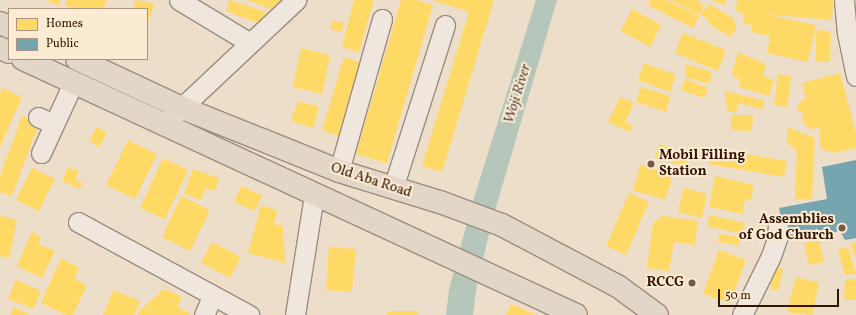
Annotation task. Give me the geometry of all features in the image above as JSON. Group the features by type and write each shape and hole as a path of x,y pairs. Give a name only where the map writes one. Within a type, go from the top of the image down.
{"main road":[{"path":"25,60 314,195 425,245 492,278 576,315"},
{"name":"Old Aba Road","path":"79,60 180,107 339,171 440,202 502,225 620,287 657,315"}],"street":[{"path":"179,0 250,43"},
{"path":"163,125 180,107 296,0"},
{"path":"844,0 847,33 856,76"},
{"path":"339,171 382,19"},
{"path":"393,188 445,24"},
{"path":"41,153 46,121 73,83"},
{"path":"295,315 314,195"},
{"path":"78,222 212,297 249,315"},
{"path":"742,315 771,256 777,239 778,225"},
{"path":"204,315 212,297"}],"water":[{"name":"Woji River","path":"536,0 557,0 496,207 477,283 473,315 446,315 449,289 474,198"}],"building: Homes":[{"path":"47,0 60,0 58,6"},
{"path":"67,0 107,0 103,8 72,8 65,5"},
{"path":"136,0 155,4 148,22 148,8 133,8"},
{"path":"230,0 266,12 261,24 226,11"},
{"path":"248,0 282,0 278,12"},
{"path":"354,0 374,0 359,52 342,47"},
{"path":"401,0 416,0 433,5 387,163 356,154"},
{"path":"432,0 494,0 442,172 422,166 469,12"},
{"path":"650,0 667,0 699,16 693,28 648,5"},
{"path":"671,0 696,0 704,5 699,15"},
{"path":"711,0 726,0 725,5"},
{"path":"737,0 833,0 832,20 765,14 816,25 808,62 767,53 770,36 751,32 752,25 744,24 742,12 736,11"},
{"path":"709,4 734,19 736,29 731,37 709,24 708,19 700,14"},
{"path":"632,9 661,25 650,47 621,31"},
{"path":"332,20 344,23 341,32 330,29"},
{"path":"820,29 831,33 830,62 816,61 816,33"},
{"path":"683,33 726,50 718,71 675,53"},
{"path":"301,48 330,55 322,94 293,87"},
{"path":"738,52 766,64 763,76 774,80 769,96 740,87 739,79 734,77 732,72"},
{"path":"344,57 362,63 339,136 322,130"},
{"path":"644,63 676,75 670,92 638,80"},
{"path":"686,64 712,72 709,84 686,77"},
{"path":"840,73 856,133 856,148 834,153 821,149 819,128 809,129 802,120 803,113 796,109 801,101 806,99 802,83"},
{"path":"778,74 791,76 787,107 774,105"},
{"path":"685,79 708,88 704,98 681,90"},
{"path":"641,87 670,96 666,112 636,102"},
{"path":"2,88 22,97 0,147 0,94"},
{"path":"725,91 765,101 763,109 738,103 736,113 727,111"},
{"path":"620,97 634,103 625,122 633,126 630,132 608,122"},
{"path":"298,101 319,107 313,128 291,121"},
{"path":"731,115 753,115 752,131 731,130"},
{"path":"22,116 39,123 12,196 0,192 0,176"},
{"path":"97,127 107,133 99,147 89,140"},
{"path":"787,127 815,138 812,200 795,199 797,151 788,144"},
{"path":"128,140 157,154 135,199 106,185"},
{"path":"659,144 690,154 686,167 655,158"},
{"path":"712,148 787,161 784,177 709,164"},
{"path":"163,158 188,170 165,219 140,208"},
{"path":"641,164 673,175 665,200 633,190"},
{"path":"68,167 79,171 75,180 83,183 80,189 62,181"},
{"path":"32,168 55,179 39,211 16,200"},
{"path":"193,169 219,178 215,191 206,188 201,200 184,194"},
{"path":"715,176 754,185 751,200 745,199 743,214 709,207"},
{"path":"241,186 262,195 255,211 234,202"},
{"path":"684,188 707,194 702,218 678,212"},
{"path":"629,193 649,202 626,255 606,246"},
{"path":"181,196 210,210 190,251 162,237"},
{"path":"261,205 277,210 274,224 283,226 285,263 248,253"},
{"path":"710,215 745,223 742,234 707,226"},
{"path":"0,216 17,220 9,258 0,256"},
{"path":"663,216 698,221 695,245 674,242 669,271 647,268 653,223"},
{"path":"32,232 41,237 38,244 55,251 42,278 17,266"},
{"path":"719,234 740,237 739,245 718,242"},
{"path":"819,240 824,262 809,265 804,243"},
{"path":"212,242 241,257 230,278 201,263"},
{"path":"856,242 856,259 850,244"},
{"path":"329,247 356,249 352,292 326,290"},
{"path":"848,247 856,274 845,275 838,250"},
{"path":"719,250 746,260 730,303 703,294"},
{"path":"61,258 79,268 74,279 87,285 73,315 66,315 41,303"},
{"path":"774,267 783,269 778,291 770,289"},
{"path":"796,277 819,283 812,315 787,312"},
{"path":"845,279 856,279 856,300 844,300"},
{"path":"16,280 41,291 33,309 8,299"},
{"path":"164,289 182,297 177,307 190,313 189,315 138,315 138,312"},
{"path":"113,290 140,301 134,315 103,315"},
{"path":"511,304 537,315 506,315"},
{"path":"14,307 31,315 10,315"},
{"path":"388,311 418,311 418,315 387,315"}],"building: Public":[{"path":"856,160 856,238 845,240 840,231 786,241 779,208 827,199 822,167"}],"place":[{"name":"Mobil Filling Station","path":"651,164"},
{"name":"Assemblies of God Church","path":"842,228"},
{"name":"RCCG","path":"692,283"}]}
